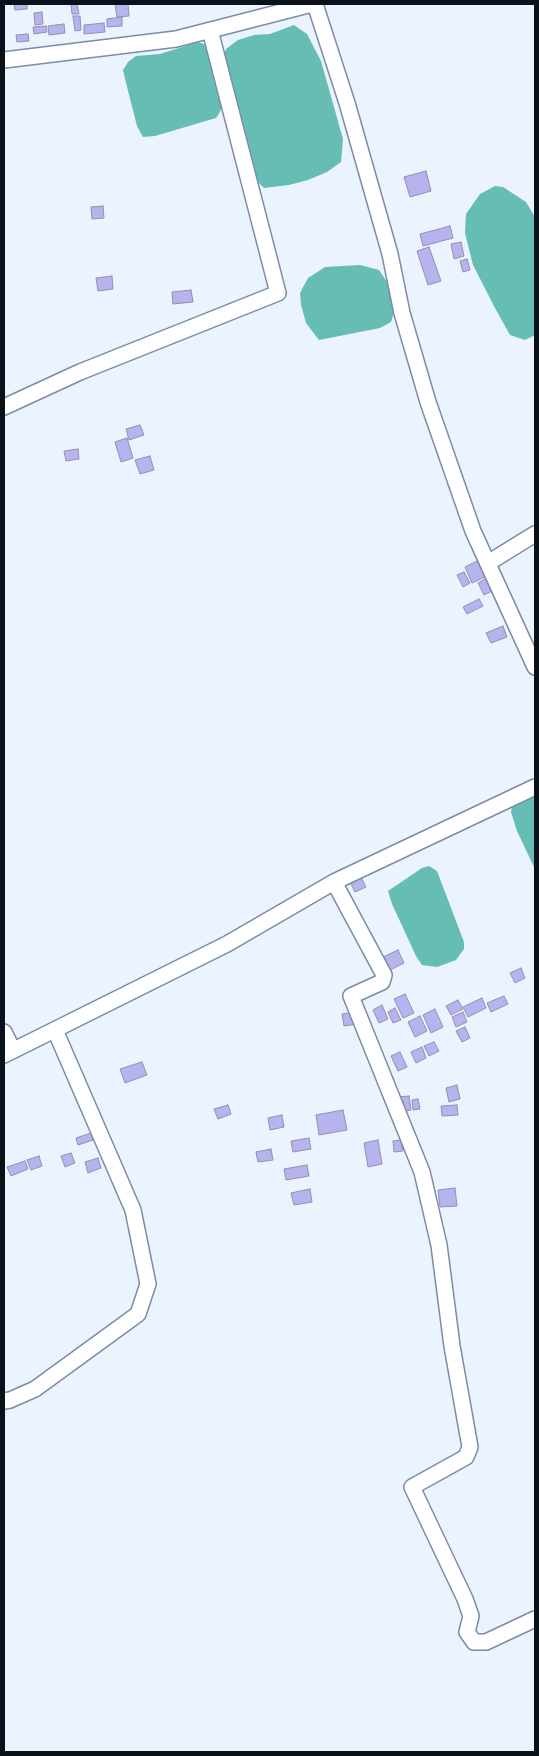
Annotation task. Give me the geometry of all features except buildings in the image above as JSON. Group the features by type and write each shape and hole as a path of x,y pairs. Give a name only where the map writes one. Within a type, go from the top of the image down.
{"street":[{"path":"4,60 176,39 314,4 347,103 388,245 402,313 428,402 473,531 535,667"},
{"path":"4,407 80,372 278,293 210,30"},
{"path":"488,563 535,534"},
{"path":"4,1032 8,1052 227,944 334,882 535,787"},
{"path":"334,882 384,975 382,982 351,996 422,1172 438,1245 452,1346 470,1447 466,1457 412,1487 465,1599 471,1616 467,1632 474,1642 486,1642 535,1618"},
{"path":"4,1401 35,1389 138,1314 148,1284 133,1210 54,1030"}],"shaded area":[{"path":"294,25 307,34 321,61 343,139 341,162 327,172 308,180 289,185 264,188 254,178 223,58 226,49 238,40 254,35 270,34"},
{"path":"198,42 204,44 215,66 223,104 220,112 216,118 155,136 143,137 137,126 123,70 128,62 136,56 160,54"},
{"path":"495,186 503,187 526,202 535,217 535,335 525,340 510,335 473,265 465,233 466,214 480,194"},
{"path":"360,265 379,270 387,282 394,312 391,322 380,328 319,340 306,323 301,305 300,293 308,278 325,267"},
{"path":"535,788 535,869 517,831 511,812 512,806"},
{"path":"429,866 437,871 464,942 464,949 456,960 437,967 422,965 416,956 388,891 422,868"}]}
